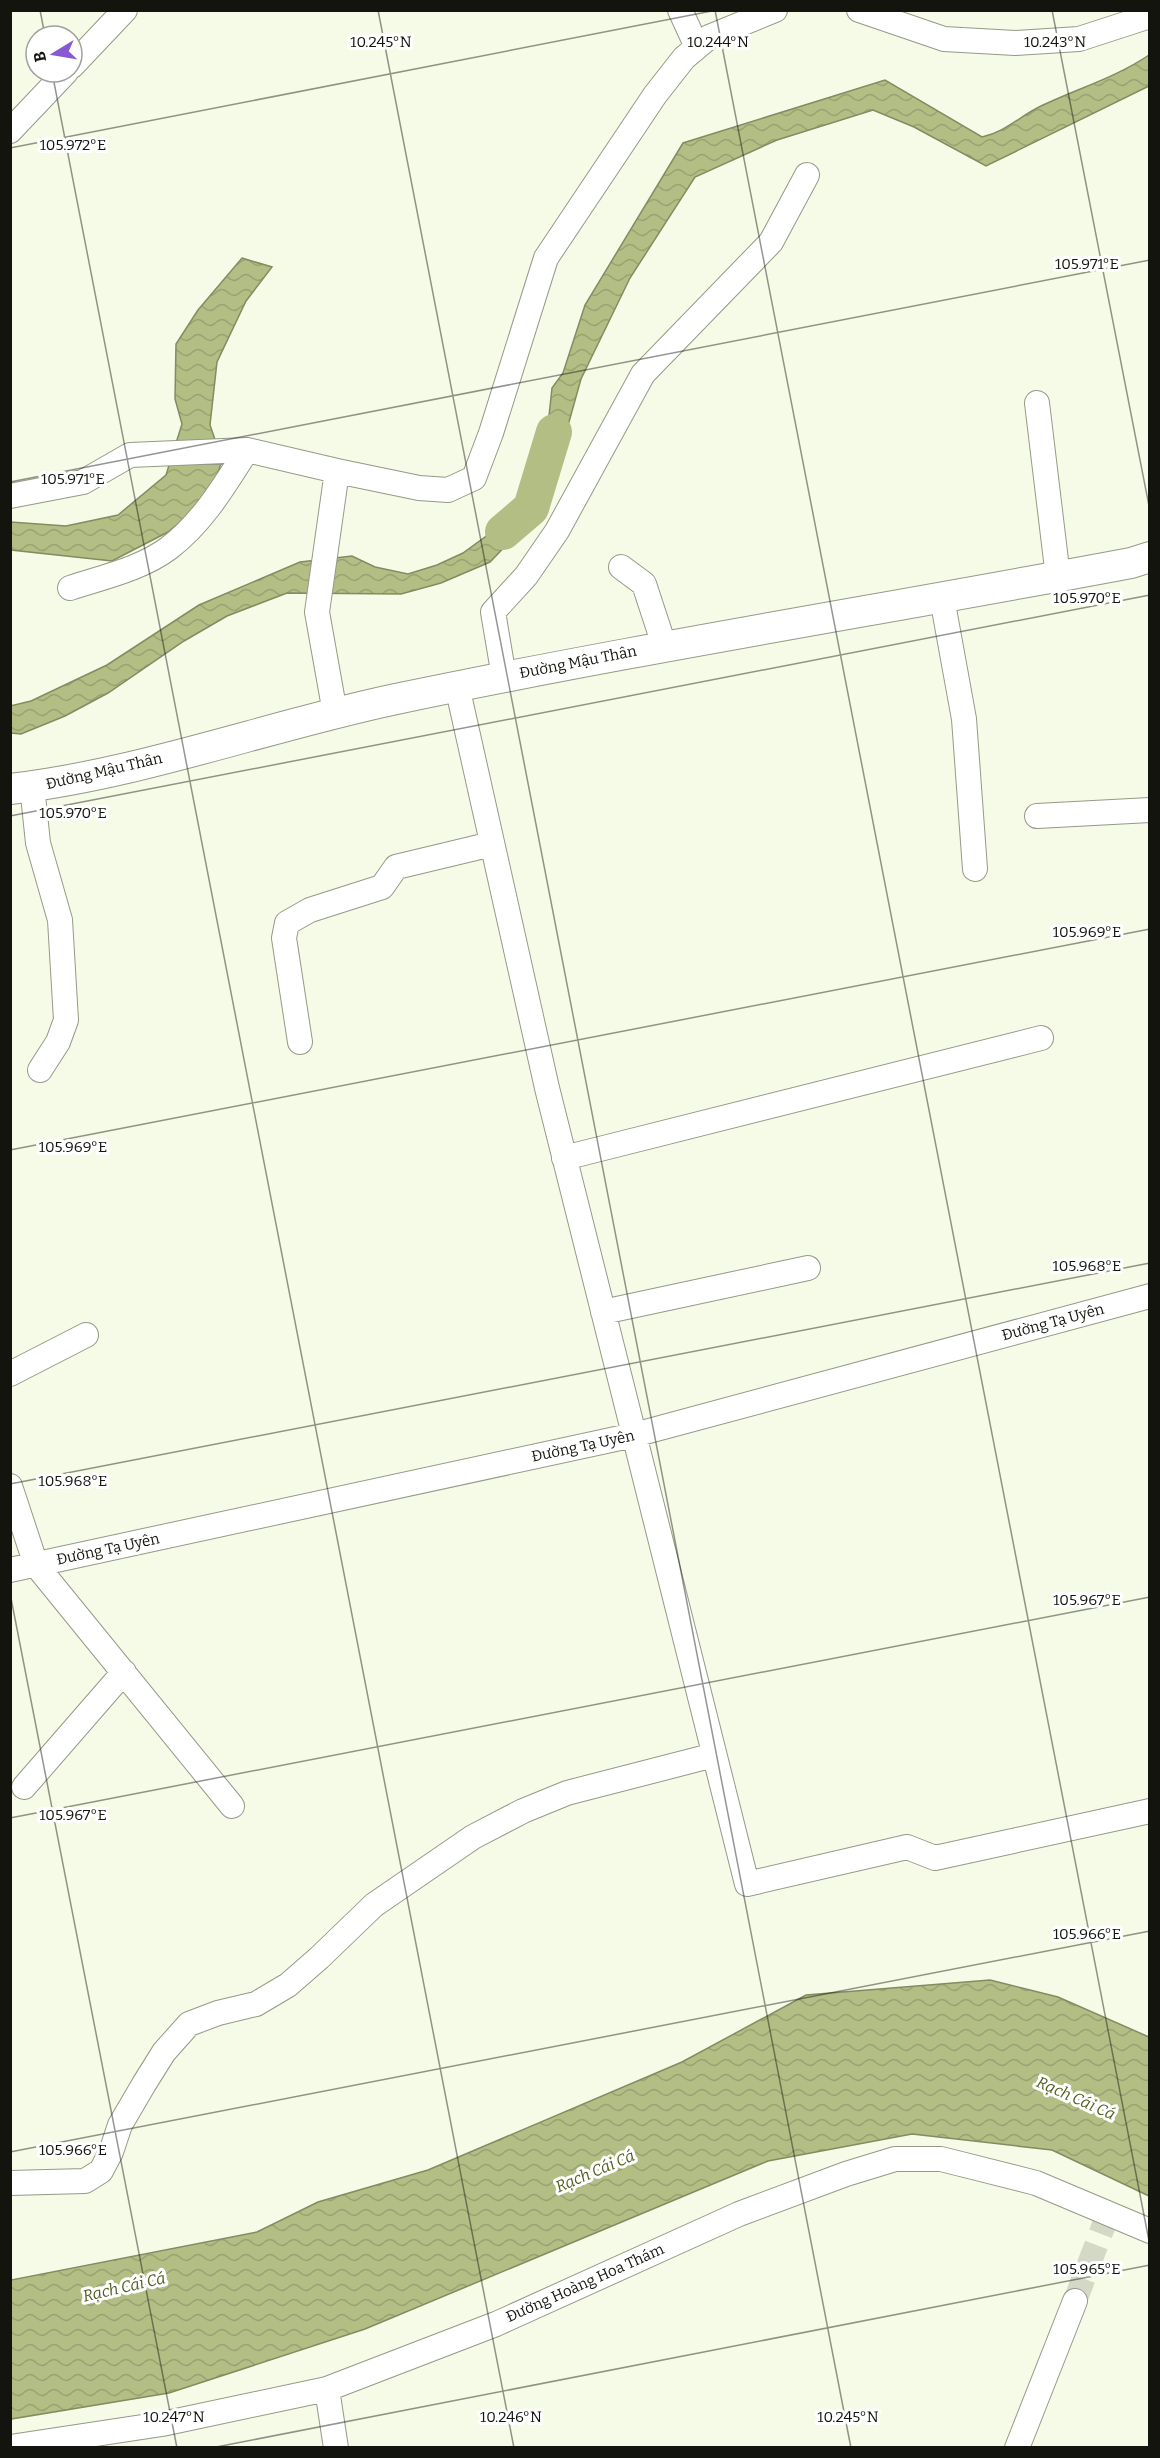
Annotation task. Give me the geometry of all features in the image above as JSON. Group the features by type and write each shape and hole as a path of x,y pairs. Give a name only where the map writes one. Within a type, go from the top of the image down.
{"main road":[{"name":"Đường Mậu Thân","path":"21,788 66,783 335,713 457,686 664,645 1058,577 1131,563 1149,557"}],"street":[{"path":"84,53 125,10"},
{"path":"680,10 697,47"},
{"path":"10,496 83,482 130,455 247,450 419,488 448,490 474,478 491,433 546,258 655,95 684,58 709,37 775,10"},
{"path":"860,10 945,39 1015,43 1079,39 1149,16"},
{"path":"10,131 55,84"},
{"path":"504,677 494,612 526,576 557,531 644,374 771,242 807,175"},
{"path":"1037,403 1058,577"},
{"path":"70,588 130,568 168,549 206,513 247,450"},
{"path":"335,713 317,612 337,471"},
{"path":"621,567 644,584 664,645"},
{"path":"942,598 964,719 975,869"},
{"path":"457,686 564,1158 747,1884 907,1847 936,1858 1149,1811"},
{"path":"21,788 60,920 66,1020 58,1042 40,1070"},
{"path":"1037,816 1149,810"},
{"path":"300,1042 284,938 287,923 310,910 382,887 396,867 492,844"},
{"path":"564,1158 1041,1038"},
{"path":"603,1312 808,1268"},
{"name":"Đường Tạ Uyên","path":"10,1570 634,1435 1149,1296"},
{"path":"10,1374 86,1335"},
{"path":"10,1486 36,1565 232,1806"},
{"path":"24,1787 124,1672"},
{"path":"10,2183 85,2181 101,2171 111,2152 120,2125 144,2084 164,2052 189,2024 218,2013 256,2004 288,1985 374,1905 472,1837 522,1811 567,1793 714,1755"},
{"name":"Đường Hoàng Hoa Thám","path":"10,2447 162,2424 327,2389 496,2324 739,2214 846,2174 895,2159 941,2159 1036,2183 1149,2231"},
{"path":"1017,2448 1075,2301"},
{"path":"327,2389 336,2448"}],"water":[{"path":"1149,55 1149,86 986,166 914,127 873,110 777,140 695,177 630,278 581,379 546,504 490,562 441,583 401,594 287,593 227,616 184,641 108,693 65,716 21,734 11,733 10,706 31,701 107,665 199,605 300,562 352,556 375,567 408,574 437,565 463,553 519,512 535,497 543,472 552,388 563,373 585,305 683,143 885,80 982,137 1005,128 1039,107 1109,77"},
{"path":"242,258 272,267 246,301 217,362 210,425 222,460 210,498 168,532 112,561 11,550 11,522 66,526 118,515 166,475 182,424 175,399 176,344 198,310"},
{"name":"Rạch Cái Cá","path":"990,1980 1058,1997 1149,2037 1149,2196 1052,2150 912,2134 768,2161 365,2329 169,2393 11,2419 11,2280 257,2232 318,2202 428,2170 682,2062 806,1995"}],"waterway":[{"path":"503,532 531,508 554,432"}],"tunnel":[{"path":"1075,2301 1108,2214"}]}
